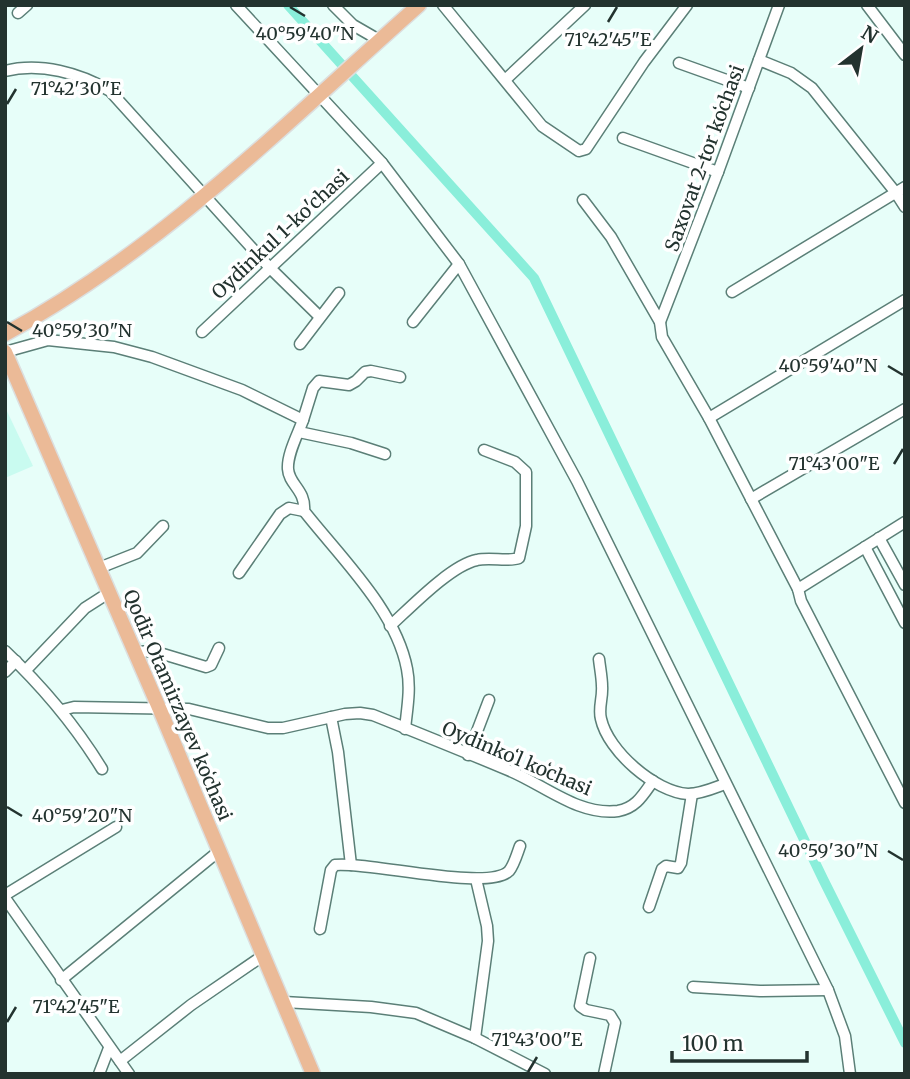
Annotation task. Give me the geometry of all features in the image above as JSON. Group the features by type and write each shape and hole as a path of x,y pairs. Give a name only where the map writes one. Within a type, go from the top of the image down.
{"main road":[{"path":"5,334 86,287 132,255 205,196 419,5"},
{"name":"Qodir Otamirzayev koʻchasi","path":"5,352 136,652 313,1074"}],"street":[{"path":"236,5 322,93 382,163 459,264 577,481 828,990 840,1016 850,1074"},
{"path":"333,5 376,43"},
{"path":"443,5 542,126 573,149 583,150 687,5"},
{"path":"505,80 586,5"},
{"name":"Saxovat 2-tor koʻchasi","path":"660,322 778,5"},
{"path":"867,5 905,55"},
{"path":"759,61 791,73 812,88 900,190 905,207"},
{"path":"679,62 749,88"},
{"path":"5,71 53,69 78,76 110,91 269,267 320,317"},
{"path":"623,138 718,172"},
{"name":"Oydinkul 1-ko'chasi","path":"202,332 382,163"},
{"path":"732,292 900,190"},
{"path":"583,200 611,237 660,322 662,337 709,418 905,803"},
{"path":"413,322 459,264"},
{"path":"300,344 339,293"},
{"path":"709,418 905,300"},
{"path":"5,352 48,340 114,347 152,357 242,390 303,420"},
{"path":"400,377 371,370 349,386 319,381 313,388 288,468 302,493 304,511 356,574 390,626 407,667 409,684 405,729"},
{"path":"751,499 905,409"},
{"path":"299,432 351,443 385,454"},
{"path":"390,626 425,594 467,563 497,557 515,560 519,558 526,526 526,472 515,462 484,450"},
{"path":"239,573 279,514 289,508 304,511"},
{"path":"798,589 905,522"},
{"path":"99,568 137,554 163,526"},
{"path":"879,538 905,585"},
{"path":"865,547 905,623"},
{"path":"26,670 85,608 110,592"},
{"path":"136,652 153,651 206,667 212,663 219,648"},
{"path":"5,651 26,670 52,703 62,710 102,769"},
{"path":"599,659 603,688 600,707 603,727 629,762 653,780 675,791 692,794 725,784"},
{"path":"5,672 16,661"},
{"path":"468,755 489,700"},
{"name":"Oydinkoʻl koʻchasi","path":"62,710 74,707 189,709 268,728 360,713 373,715 510,771 591,809 614,811 631,807 653,780"},
{"path":"331,717 338,752 351,865"},
{"path":"649,907 662,869 666,866 678,868 681,865 692,794"},
{"path":"116,827 5,896 129,1074"},
{"path":"320,929 332,867 339,864 476,879 508,872 520,846"},
{"path":"61,980 219,851"},
{"path":"475,1038 488,941 476,879"},
{"path":"120,1061 191,1005 264,955"},
{"path":"590,958 580,1006 586,1010 610,1015 615,1023 604,1074"},
{"path":"693,986 760,991 828,990"},
{"path":"284,1003 371,1007 416,1013 475,1038 545,1074"},
{"path":"99,1074 109,1048"}],"shaded area":[{"path":"5,407 33,466 5,478"}],"waterway":[{"path":"288,5 534,278 823,879 905,1043"}]}
